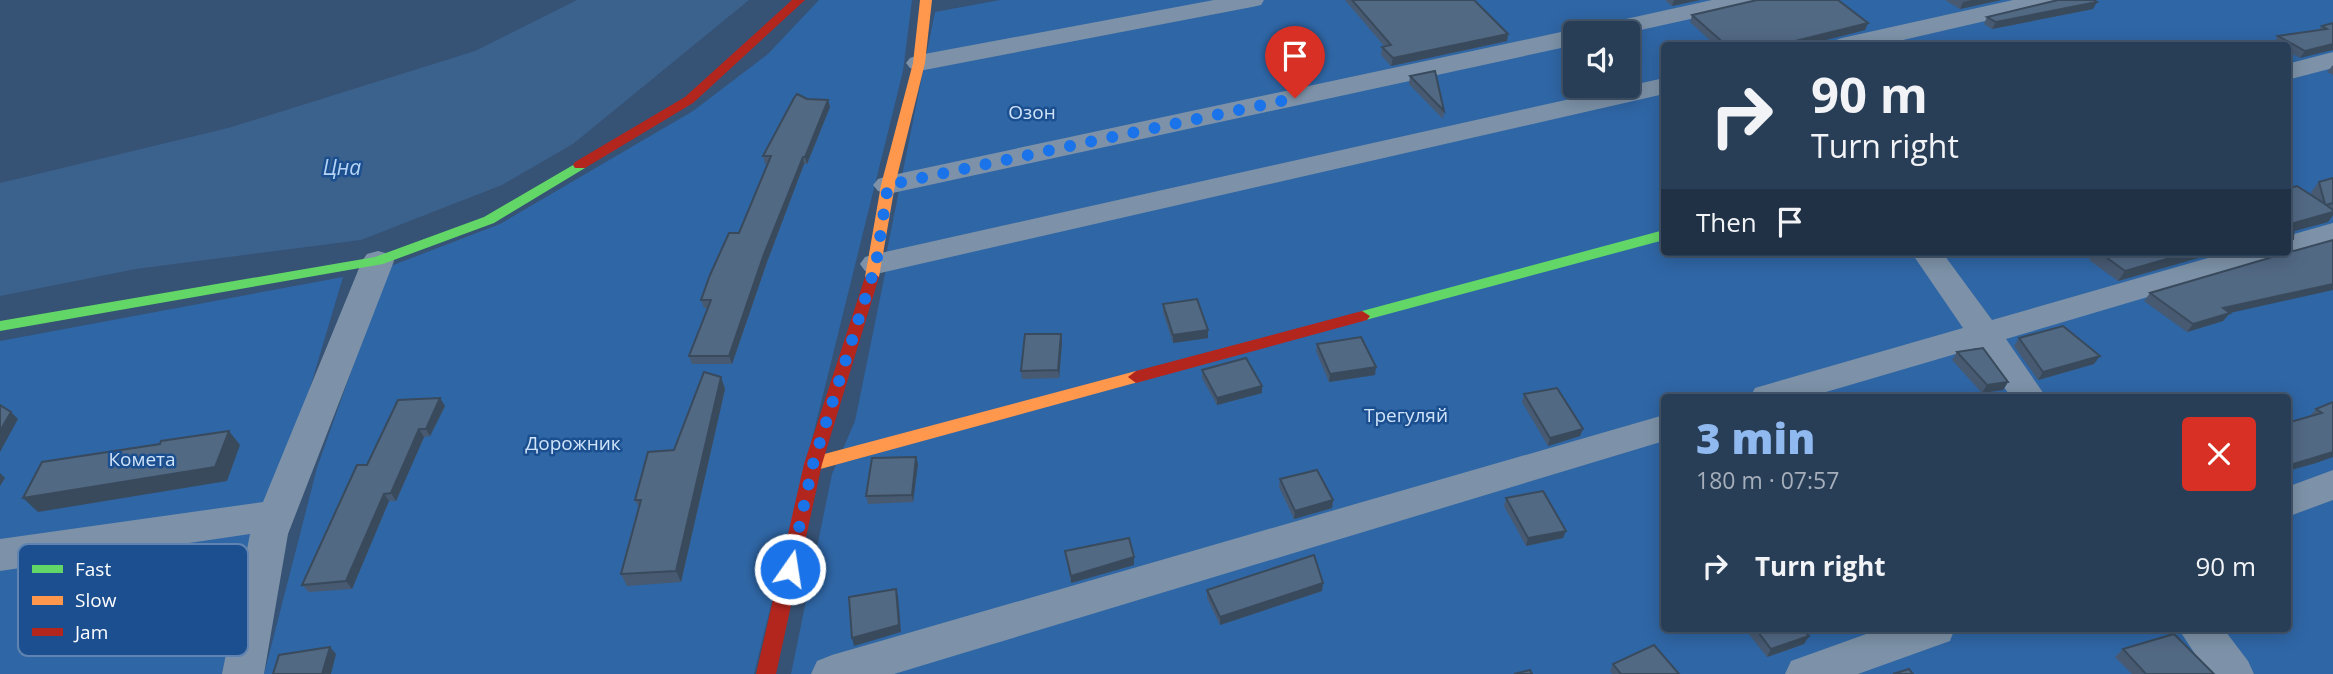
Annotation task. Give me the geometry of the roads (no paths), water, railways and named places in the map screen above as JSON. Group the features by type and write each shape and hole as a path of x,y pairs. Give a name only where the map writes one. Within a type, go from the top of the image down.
{"street":[{"path":"0,326 378,261 489,220 689,100 799,0"},
{"path":"766,674 813,464 876,264 888,185 919,63 926,0"},
{"path":"919,63 1252,0"},
{"path":"1640,23 1745,0"},
{"path":"1860,42 2045,0"},
{"path":"888,185 1563,40"},
{"path":"2291,71 2333,60"},
{"path":"876,264 1661,87"},
{"path":"2291,245 2333,233"},
{"path":"813,464 1661,236"},
{"path":"1929,256 2027,394"},
{"path":"1777,394 2251,256"},
{"path":"248,647 275,515 378,261"},
{"path":"832,674 1661,429"},
{"path":"2291,501 2333,485"},
{"path":"76,544 275,515"},
{"path":"0,555 18,552"},
{"path":"1806,674 1924,632"},
{"path":"2201,632 2233,674"},
{"path":"243,674 246,656"}],"water":[{"name":"Цна","path":"577,0 749,0 573,144 502,185 361,240 136,269 0,296 0,183 228,128 475,51"}],"park label":[{"name":"Озон","path":"1032,112"},
{"name":"Трегуляй","path":"1406,415"},
{"name":"Дорожник","path":"573,443"},
{"name":"Комета","path":"142,459"}]}
